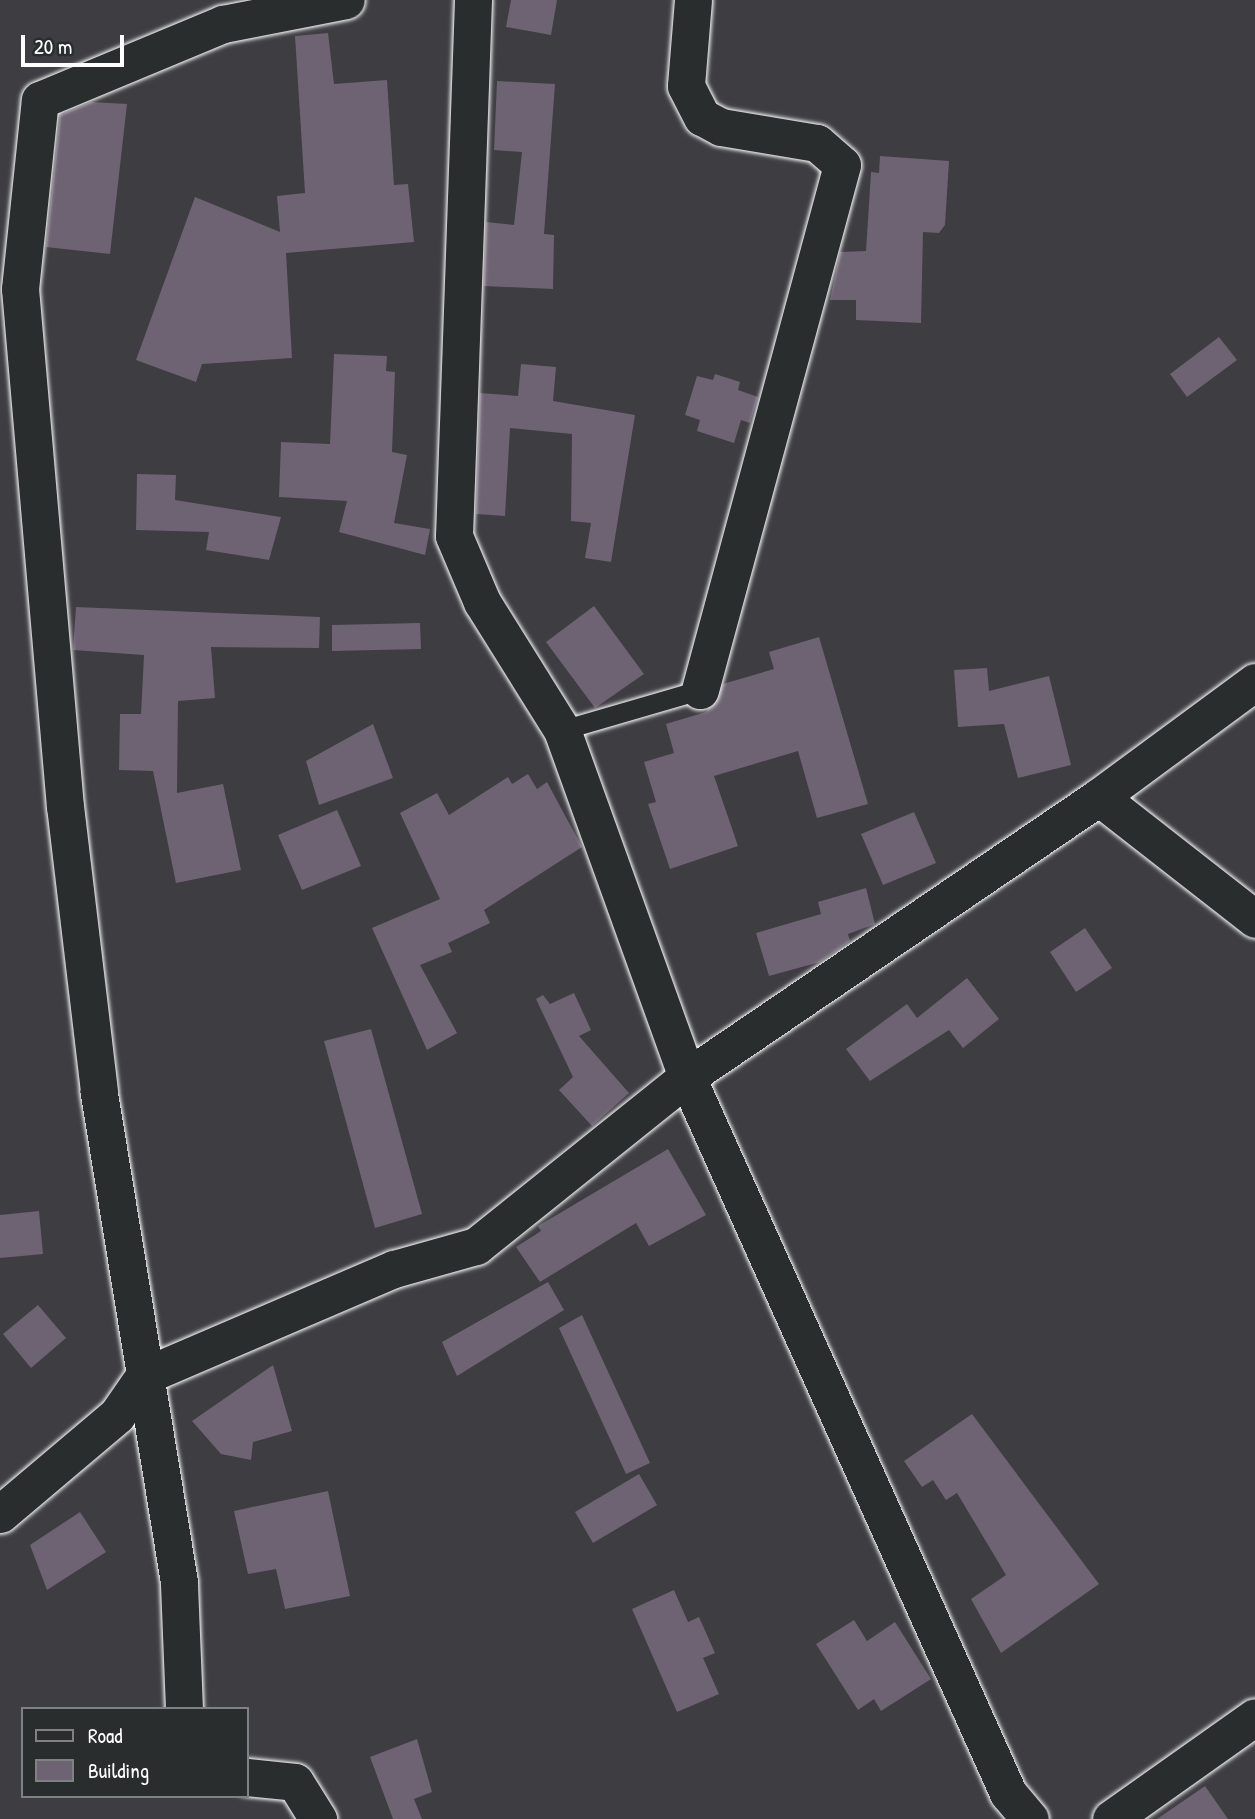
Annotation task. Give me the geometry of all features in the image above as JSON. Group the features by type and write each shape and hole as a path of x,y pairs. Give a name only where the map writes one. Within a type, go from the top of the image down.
{"street":[{"path":"184,1707 179,1582 99,1091 38,542 20,289 40,100 223,23 346,0"},
{"path":"473,0 454,536 482,602 562,730 687,1077 1008,1793 1030,1819"},
{"path":"693,0 686,86 702,117 722,127 817,143 842,165 700,690"},
{"path":"0,1514 117,1415 144,1376 394,1269 475,1245 687,1077 1099,797 1255,682"},
{"path":"1099,797 1255,919"},
{"path":"1111,1819 1255,1717"},
{"path":"248,1777 295,1782 318,1819"}],"lane":[{"path":"562,730 700,690"}],"building":[{"path":"511,0 557,0 551,35 506,27"},
{"path":"328,33 334,84 387,80 394,185 408,184 414,242 286,253 292,358 202,364 196,382 136,360 195,197 280,232 277,196 305,193 295,36"},
{"path":"497,81 555,84 544,234 554,235 553,289 484,286 486,222 514,225 522,152 494,150"},
{"path":"91,102 127,104 110,254 46,247 60,115"},
{"path":"880,156 949,161 945,225 939,233 923,232 921,323 856,320 856,300 830,300 840,252 866,251 871,172 879,173"},
{"path":"1219,337 1237,360 1187,397 1170,374"},
{"path":"334,354 387,356 386,371 395,372 392,452 407,455 394,523 430,529 425,555 339,532 347,501 279,497 281,442 330,444"},
{"path":"521,364 556,367 553,401 635,415 611,562 585,558 591,523 571,521 572,434 510,428 505,516 476,514 480,393 518,396"},
{"path":"715,374 740,382 738,390 758,397 750,423 741,420 734,443 697,431 700,420 685,415 697,376 713,380"},
{"path":"137,474 176,475 175,500 281,517 269,560 206,550 209,532 136,530"},
{"path":"594,606 644,674 595,708 546,642"},
{"path":"76,607 320,617 319,648 211,647 215,698 178,701 177,793 223,784 241,870 176,883 153,771 119,770 120,714 141,714 144,655 73,650"},
{"path":"420,623 421,649 332,651 332,625"},
{"path":"819,637 868,804 817,818 798,751 714,776 738,846 670,869 648,804 656,802 644,762 674,753 666,724 706,712 723,684 774,669 769,652"},
{"path":"987,668 989,691 1049,676 1071,765 1018,778 1004,724 958,727 954,670"},
{"path":"373,724 393,778 319,805 306,761"},
{"path":"528,774 537,789 547,782 582,847 484,910 490,923 448,943 452,952 420,965 457,1033 427,1050 372,928 440,899 400,813 437,793 449,815 508,777 512,784"},
{"path":"337,810 361,866 302,890 278,835"},
{"path":"914,812 936,863 883,885 861,834"},
{"path":"866,888 875,924 848,934 850,941 820,962 769,976 756,933 821,914 818,902"},
{"path":"1085,928 1112,968 1076,992 1050,952"},
{"path":"967,978 999,1019 963,1048 949,1030 870,1081 846,1049 907,1004 917,1018"},
{"path":"574,993 591,1030 579,1036 629,1093 592,1126 559,1090 573,1077 536,999 543,995 550,1004"},
{"path":"371,1029 422,1214 375,1228 324,1041"},
{"path":"668,1149 706,1215 649,1246 636,1223 540,1282 516,1247 541,1231 538,1226"},
{"path":"39,1211 43,1254 0,1258 0,1215"},
{"path":"548,1282 564,1310 457,1376 442,1342"},
{"path":"38,1305 66,1338 31,1368 3,1334"},
{"path":"582,1315 650,1463 626,1474 559,1328"},
{"path":"273,1365 292,1431 253,1442 251,1460 221,1454 192,1421"},
{"path":"972,1414 1099,1584 1001,1653 971,1599 1006,1575 957,1493 946,1500 933,1480 922,1487 904,1461"},
{"path":"639,1474 657,1505 593,1543 575,1512"},
{"path":"328,1491 350,1596 285,1609 276,1569 248,1574 234,1511"},
{"path":"80,1512 106,1552 47,1590 30,1545"},
{"path":"674,1590 688,1622 699,1617 715,1653 703,1658 719,1694 677,1712 632,1609"},
{"path":"854,1620 867,1641 895,1622 931,1679 881,1711 874,1699 858,1710 816,1644"},
{"path":"417,1739 432,1792 414,1799 422,1819 393,1819 370,1757"},
{"path":"1205,1786 1228,1819 1157,1819"}]}
